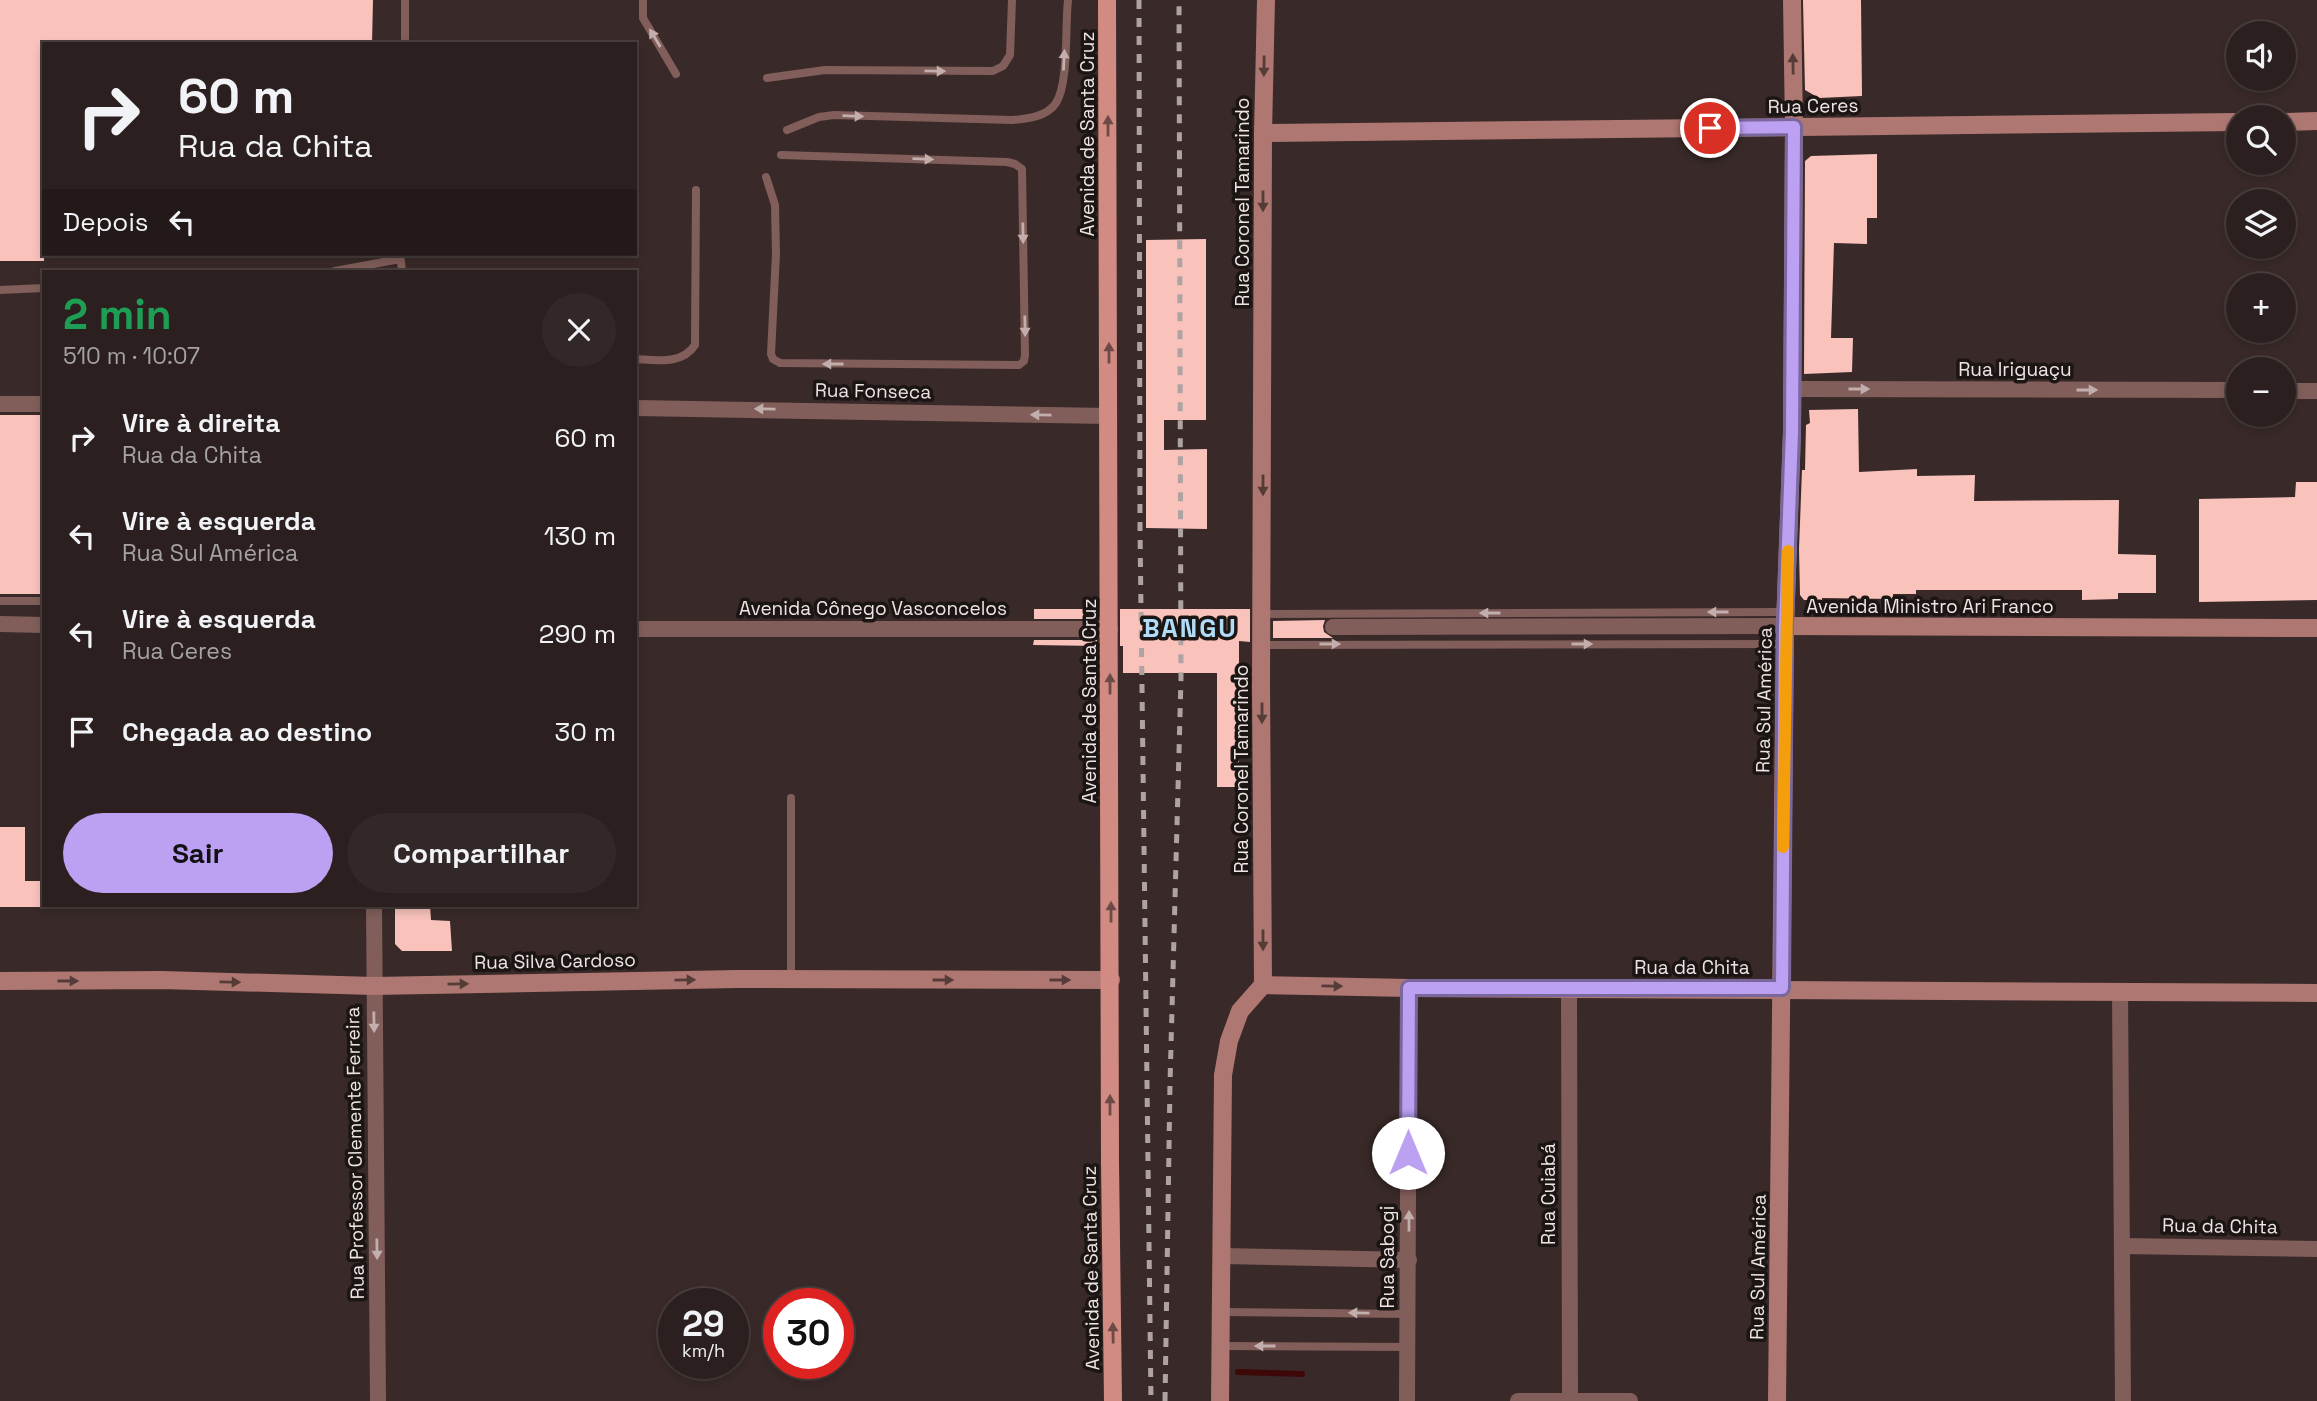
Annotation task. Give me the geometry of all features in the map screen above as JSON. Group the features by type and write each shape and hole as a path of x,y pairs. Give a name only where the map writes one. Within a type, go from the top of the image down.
{"main road":[{"name":"Avenida de Santa Cruz","path":"1107,0 1113,1401"},
{"name":"Rua Coronel Tamarindo","path":"1263,985 1263,133 1266,0"},
{"name":"Rua Sul América","path":"1777,1401 1786,627 1792,432 1792,0"},
{"path":"2296,122 2317,121"},
{"name":"Rua Ceres","path":"1263,133 2226,122"},
{"name":"Avenida Ministro Ari Franco","path":"1786,627 2317,628"},
{"name":"Rua Silva Cardoso","path":"0,981 162,980 374,986 791,979 1111,980"},
{"path":"1220,1401 1223,1075 1229,1041 1240,1011 1263,985"},
{"name":"Rua da Chita","path":"1263,985 2317,993"}],"street":[{"name":"Rua Iriguaçu","path":"1791,389 2226,390"},
{"path":"2296,391 2317,391"},
{"path":"0,404 42,404"},
{"name":"Rua Fonseca","path":"637,408 1110,416"},
{"path":"0,624 42,625"},
{"name":"Avenida Ministro Ari Franco","path":"1333,627 1786,627"},
{"name":"Avenida Cônego Vasconcelos","path":"637,629 1110,629"},
{"name":"Rua Professor Clemente Ferreira","path":"374,907 378,1401"},
{"name":"Rua Sabogi","path":"1407,1401 1409,988"},
{"name":"Rua Cuiabá","path":"1569,988 1570,1400"},
{"path":"2120,992 2123,1401"},
{"name":"Rua da Chita","path":"2122,1246 2317,1249"},
{"path":"1221,1256 1409,1260"},
{"path":"1518,1401 1630,1401"}],"lane":[{"path":"405,0 405,42"},
{"path":"643,0 643,18 677,74"},
{"path":"767,78 825,70 993,71 1003,66 1010,55 1013,0"},
{"path":"787,130 819,117 834,115 1012,120 1028,119 1044,113 1056,103 1063,78 1068,0"},
{"path":"766,177 775,205 773,359 780,363 860,364 1019,365 1024,361 1022,169 1007,162 781,155"},
{"path":"637,359 680,358 690,353 695,345 696,190"},
{"path":"339,270 400,256"},
{"path":"0,290 42,288"},
{"path":"0,601 42,601"},
{"path":"1262,614 1786,627"},
{"path":"1262,645 1786,627"},
{"path":"791,798 791,979"},
{"path":"1221,1312 1408,1314"},
{"path":"1221,1346 1408,1347"}],"building":[{"path":"0,0 373,0 372,42 42,42 44,261 0,261"},
{"path":"1803,0 1861,0 1862,96 1819,98 1805,90"},
{"path":"1877,154 1877,218 1867,218 1867,244 1834,243 1831,338 1853,338 1852,372 1804,374 1805,161 1811,156"},
{"path":"1206,239 1206,420 1164,420 1164,450 1207,449 1207,529 1146,528 1146,240"},
{"path":"1858,409 1859,472 1917,469 1917,476 1975,475 1974,501 2119,500 2118,554 2156,555 2156,593 2118,593 2118,599 2082,600 2082,590 1916,590 1916,594 1893,594 1893,599 1804,600 1800,595 1799,549 1802,470 1805,470 1809,410"},
{"path":"0,415 42,415 42,594 0,594"},
{"path":"2296,482 2317,482 2317,600 2199,602 2199,499 2295,497"},
{"path":"1034,609 1097,609 1097,619 1034,619"},
{"path":"1120,609 1250,609 1250,642 1239,641 1239,787 1217,787 1217,673 1123,673"},
{"path":"1325,620 1324,632 1333,638 1273,638 1273,621"},
{"path":"1034,640 1097,640 1097,646 1033,645"},
{"path":"0,827 25,827 25,881 42,881 42,907 0,907"},
{"path":"395,907 430,907 431,920 450,921 452,951 402,951 395,944"}],"waterway":[{"path":"1238,1372 1302,1374"}],"railway":[{"path":"1139,0 1140,529 1151,1401"},
{"path":"1165,1401 1181,678 1179,0"}],"slow traffic":[{"path":"1783,847 1788,551"}],"district":[{"name":"BANGU","path":"1190,628"}],"route":[{"path":"1408,1153 1409,988 1782,988 1785,626 1792,432 1794,127 1710,128"}]}
